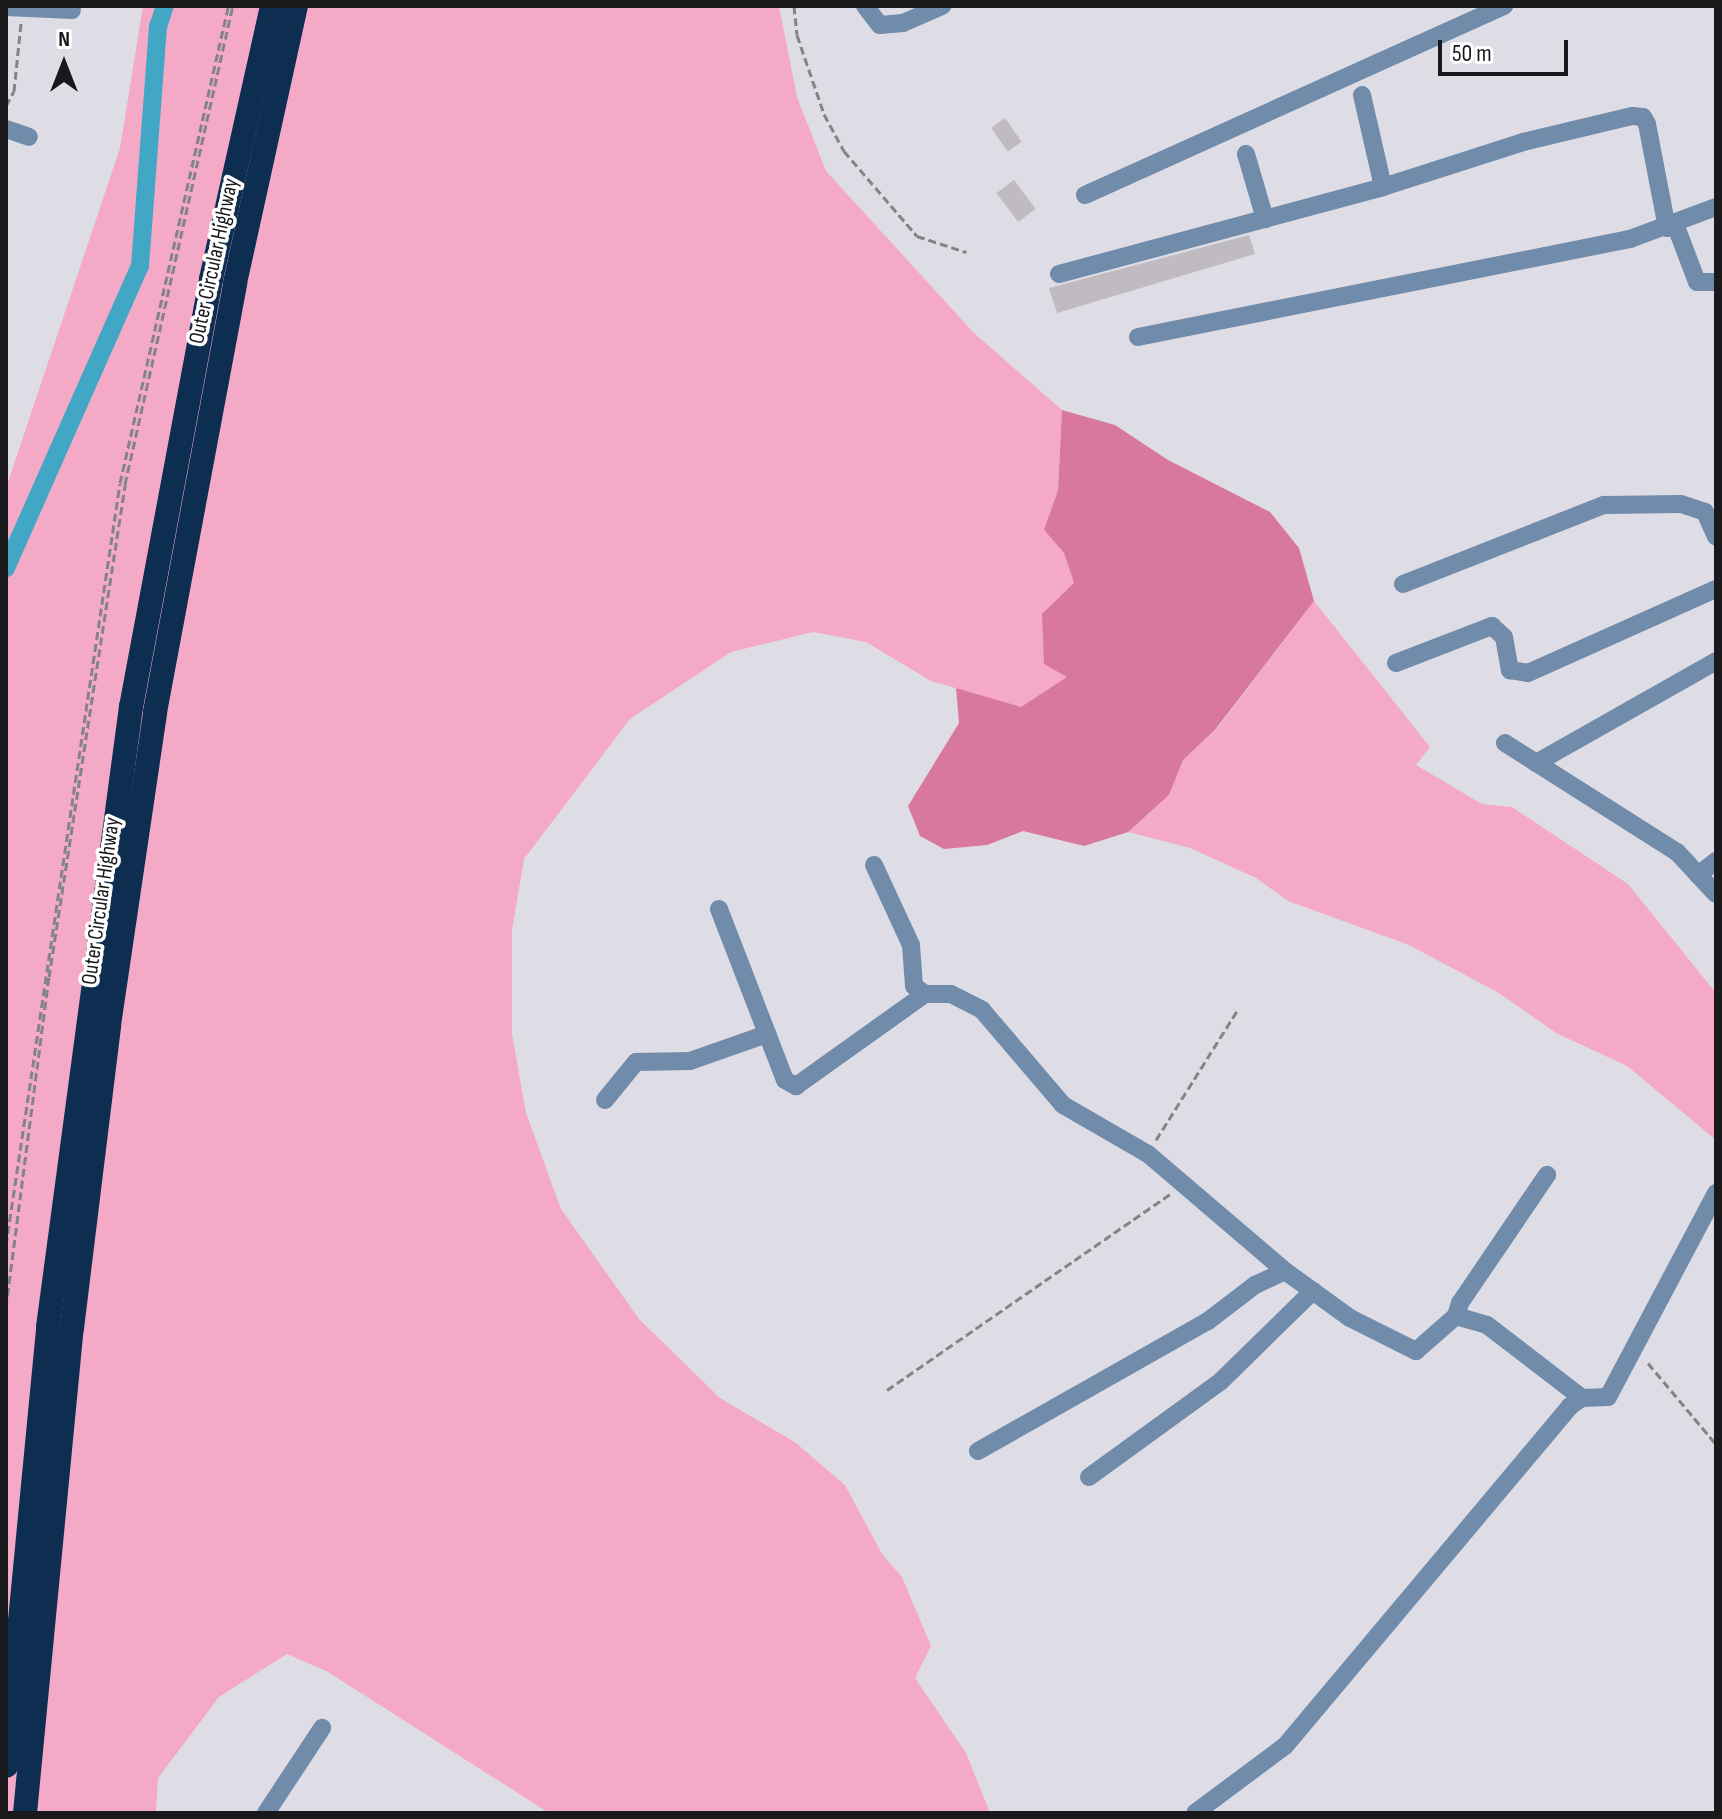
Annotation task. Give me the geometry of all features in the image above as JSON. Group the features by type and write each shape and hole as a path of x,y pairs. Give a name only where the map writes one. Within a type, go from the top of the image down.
{"highway":[{"name":"Outer Circular Highway","path":"6,1766 48,1327 131,707 211,279 272,6"},
{"name":"Outer Circular Highway","path":"25,1813 72,1328 152,727 235,283 296,6"}],"street":[{"path":"865,6 880,25 903,23 942,6"},
{"path":"1085,195 1504,6"},
{"path":"12,8 72,10"},
{"path":"1362,95 1383,187"},
{"path":"1059,274 1383,187 1523,142 1637,116 1647,124 1671,226 1697,282 1716,282"},
{"path":"6,129 29,137"},
{"path":"1246,154 1265,219"},
{"path":"1138,337 1671,226 1716,207"},
{"path":"1403,584 1604,505 1681,504 1705,512 1716,537"},
{"path":"1396,663 1492,626 1504,637 1510,670 1528,673 1716,589"},
{"path":"1536,763 1716,661"},
{"path":"1505,743 1677,852 1716,894"},
{"path":"1698,875 1716,861"},
{"path":"874,865 911,945 914,986 925,994"},
{"path":"719,909 785,1080 796,1086 925,994 951,994 982,1010 1063,1105 1148,1154 1186,1183 1285,1271 1350,1318 1416,1351 1456,1316 1460,1303 1547,1175"},
{"path":"605,1100 636,1062 690,1061 767,1034"},
{"path":"1195,1813 1285,1746 1570,1406 1582,1398 1608,1397 1716,1193"},
{"path":"978,1451 1208,1321 1255,1285 1285,1271"},
{"path":"1089,1477 1221,1381 1313,1291"},
{"path":"1456,1316 1487,1325 1582,1398"},
{"path":"266,1813 322,1728"}],"path":[{"path":"6,1245 120,483 230,6"},
{"path":"6,1307 52,961 125,484 230,6"},
{"path":"794,6 797,35 824,114 844,151 917,236 966,252"},
{"path":"6,106 14,91 22,27 12,8"},
{"path":"1148,1154 1187,1082 1237,1011"},
{"path":"887,1390 1186,1183"},
{"path":"1635,1348 1716,1444"},
{"path":"6,1475 6,1504"}],"shaded area":[{"path":"143,6 779,6 797,97 826,171 974,333 1062,410 1058,490 1044,530 1064,553 1074,583 1068,677 1021,707 931,681 866,642 813,632 731,652 630,719 524,859 512,930 512,1034 526,1113 561,1209 639,1319 720,1398 796,1443 845,1485 882,1554 902,1577 931,1646 915,1678 966,1753 990,1813 549,1813 328,1672 287,1654 219,1697 158,1778 156,1813 6,1813 6,488 120,148"},
{"path":"1062,410 1115,425 1168,460 1270,512 1299,548 1314,601 1215,730 1183,760 1169,795 1128,832 1084,846 1023,831 987,845 944,849 920,836 908,806 959,723 956,688 1021,707 1067,677 1044,664 1042,614 1074,583 1064,553 1044,530 1058,490"},
{"path":"1314,601 1430,747 1416,765 1482,804 1512,807 1628,884 1716,993 1716,1140 1627,1066 1556,1033 1499,993 1409,945 1288,901 1256,878 1190,848 1128,832 1169,795 1183,760 1216,730"}],"building":[{"path":"1005,118 1022,142 1008,152 991,128"},
{"path":"1014,180 1036,209 1018,222 996,193"},
{"path":"1249,235 1255,254 1057,313 1049,288"}],"waterway":[{"path":"6,568 140,266 158,27 165,6"}]}
